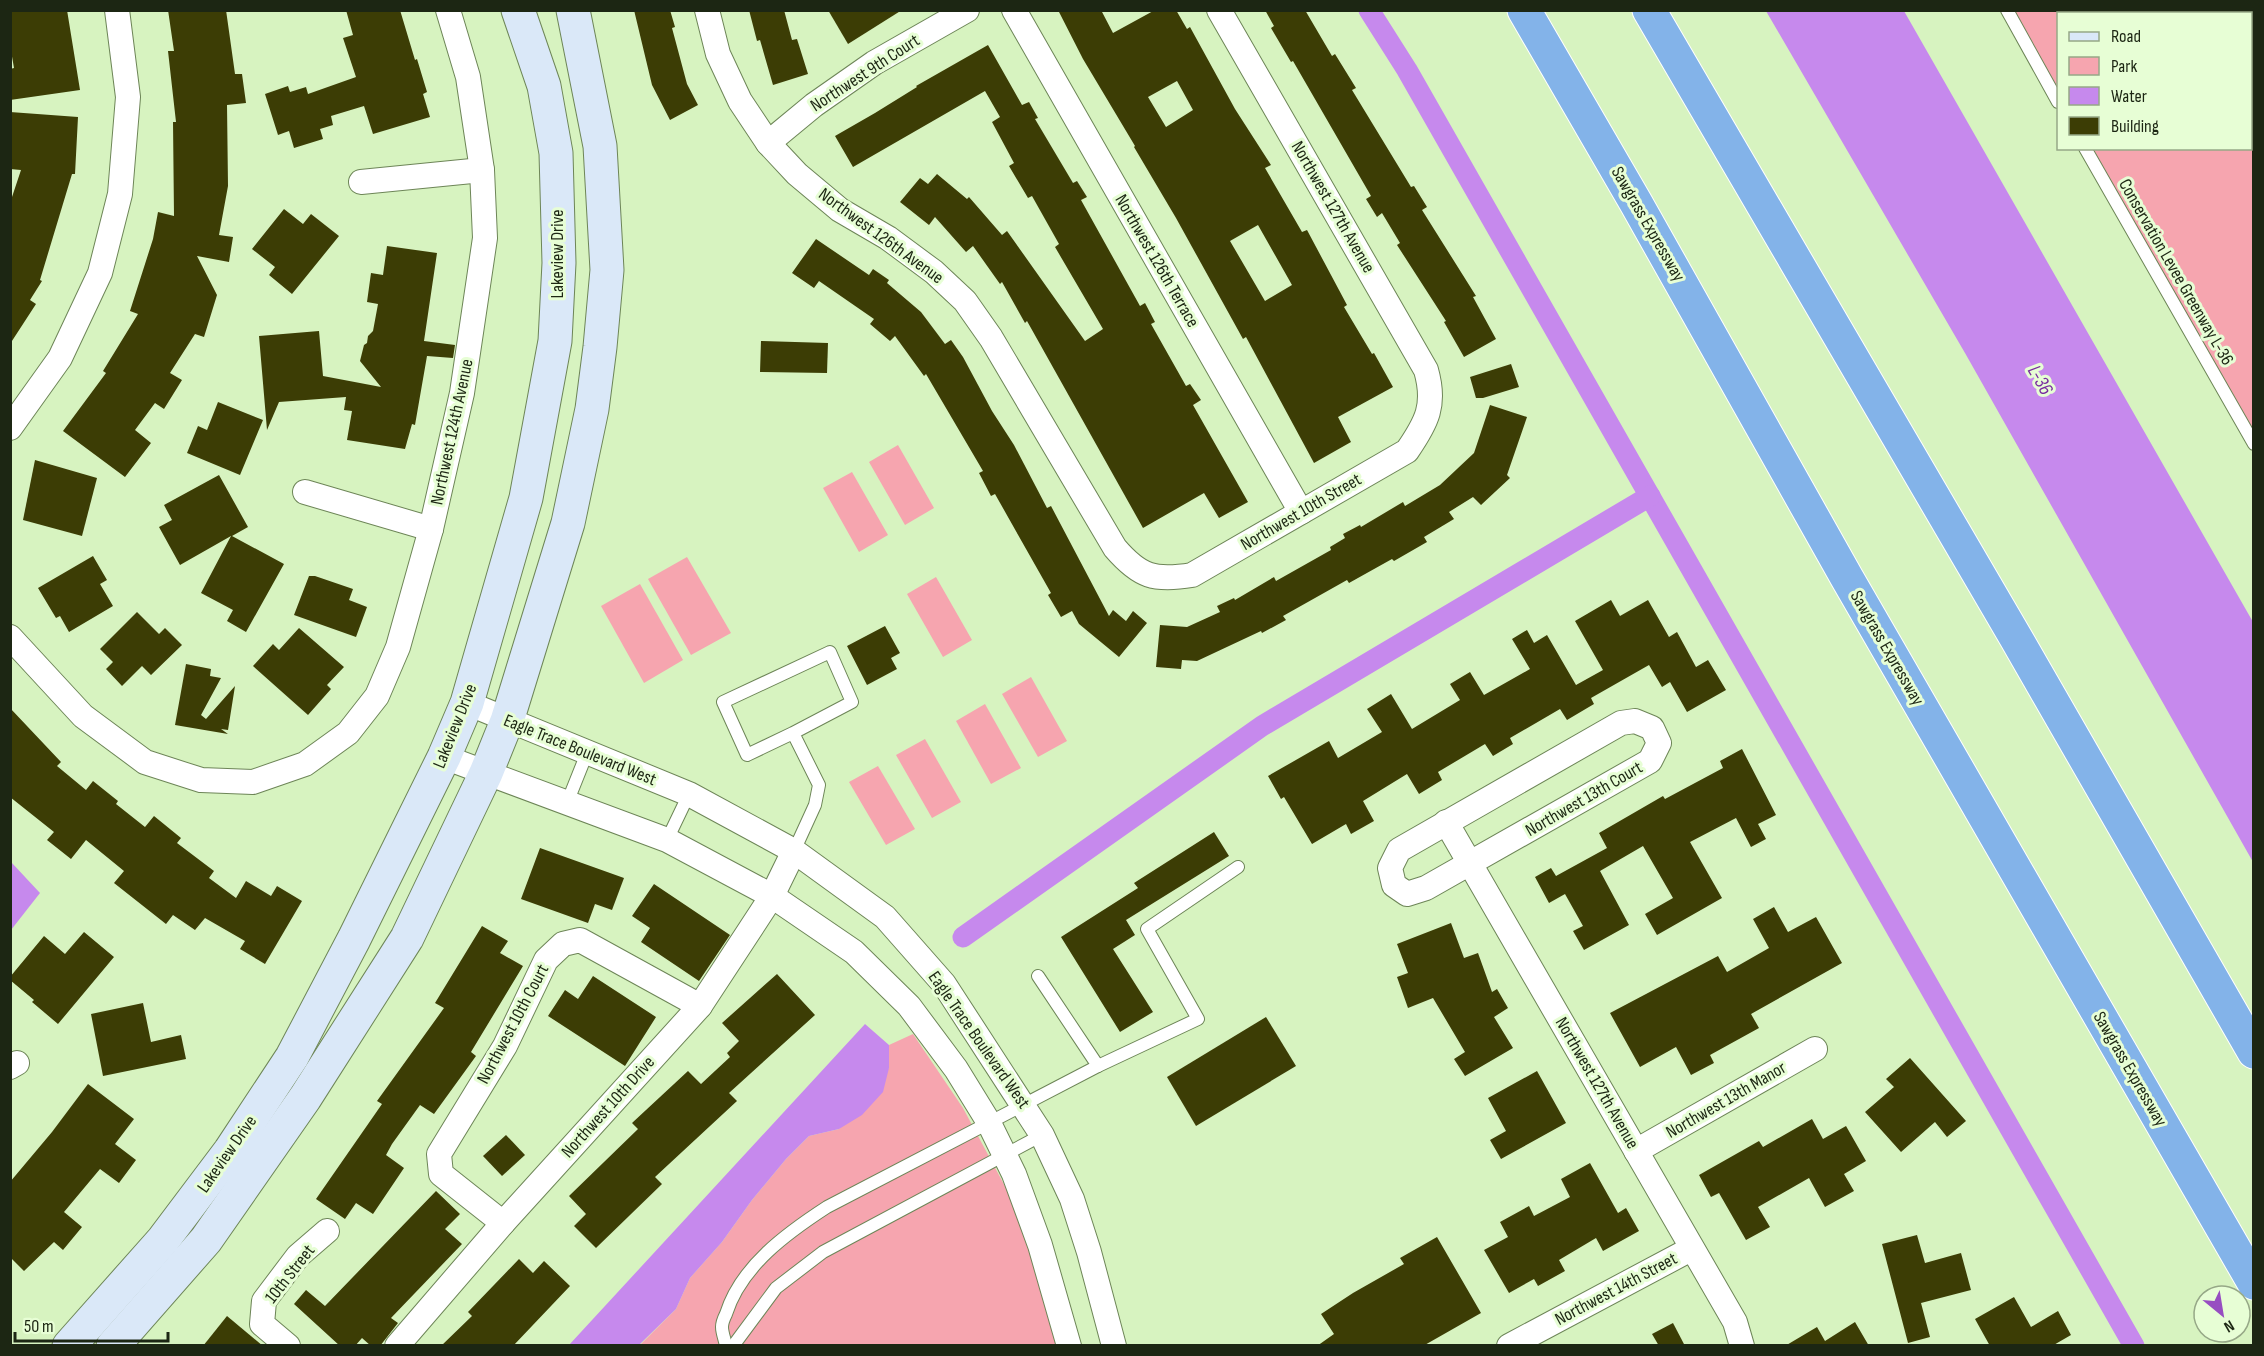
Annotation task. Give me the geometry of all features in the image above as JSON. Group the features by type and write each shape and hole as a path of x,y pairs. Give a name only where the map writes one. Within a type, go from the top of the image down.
{"highway":[{"name":"Sawgrass Expressway","path":"1524,10 1636,203 1847,578 2253,1283"},
{"path":"1649,10 2022,648 2253,1052"}],"street":[{"path":"10,428 60,358 100,273 120,194 128,97 117,10"},
{"name":"Northwest 124th Avenue","path":"10,637 83,716 146,762 201,780 253,782 305,764 348,734 377,696 398,646 431,529 462,393 485,238 482,170 468,77 448,10"},
{"name":"Lakeview Drive","path":"69,1346 163,1240 230,1151 286,1067 354,939 444,758 467,703 526,498 555,341 559,263 556,153 544,86 518,10"},
{"name":"Lakeview Drive","path":"113,1346 206,1240 305,1098 407,938 486,773 507,721 568,523 580,471 592,409 607,270 600,146 573,10"},
{"name":"Northwest 126th Avenue","path":"707,10 718,54 740,101 768,143 797,174 840,210 907,251 965,301 992,338 1115,548 1130,566 1147,575"},
{"name":"Northwest 9th Court","path":"768,143 814,105 874,63 967,10"},
{"name":"Northwest 126th Terrace","path":"1014,10 1301,512"},
{"name":"Northwest 127th Avenue","path":"1219,10 1426,370 1431,388 1430,409"},
{"path":"361,182 482,170"},
{"path":"559,263 607,270"},
{"name":"Northwest 10th Street","path":"1147,575 1170,578 1192,575 1407,451 1420,432 1430,409"},
{"path":"304,492 431,529"},
{"name":"Eagle Trace Boulevard West","path":"467,703 689,794 794,851 885,917 944,984 1024,1103 1042,1135 1072,1198 1114,1346"},
{"name":"Northwest 13th Court","path":"1635,721 1652,728 1659,743 1650,761 1426,888 1407,894 1394,885 1390,868 1398,850 1446,822 1621,723 1635,721"},
{"name":"Eagle Trace Boulevard West","path":"444,758 667,840 772,896 854,952 909,1006 956,1070 988,1121 1014,1174 1040,1245 1069,1346"},
{"name":"Northwest 127th Avenue","path":"1446,822 1735,1322 1742,1346"},
{"name":"Northwest 10th Drive","path":"397,1346 503,1223 700,1006 772,896 794,851"},
{"name":"Northwest 10th Court","path":"503,1223 441,1174 439,1154 505,1046 546,960 563,944 580,940 700,1006"},
{"name":"Northwest 13th Manor","path":"1636,1151 1815,1048"},
{"name":"10th Street","path":"288,1346 262,1324 264,1301 298,1256 327,1231"},
{"name":"Northwest 14th Street","path":"1509,1346 1691,1249"}],"lane":[{"path":"2007,10 2057,100"},
{"name":"Conservation Levee Greenway L-36","path":"2086,150 2253,444"},
{"path":"830,652 852,702 793,733 747,755 723,702 830,652"},
{"path":"793,733 819,785 814,805 794,851"},
{"path":"567,803 586,753"},
{"path":"667,840 689,794"},
{"path":"726,1346 722,1327 729,1302 749,1272 772,1247 798,1226 827,1207 988,1121 1198,1019 1147,930 1238,867"},
{"path":"1038,976 1098,1066"},
{"path":"733,1346 776,1288 823,1252 1042,1135"}],"green space":[{"path":"2007,11 2253,11 2253,444 2086,150 2252,150 2252,12 2057,12 2057,100"},
{"path":"898,445 934,508 905,525 869,462"},
{"path":"852,472 888,535 859,552 823,488"},
{"path":"687,557 731,633 691,655 648,579"},
{"path":"936,577 972,640 943,657 907,594"},
{"path":"640,584 683,660 644,683 601,606"},
{"path":"1031,677 1067,741 1038,757 1002,694"},
{"path":"985,704 1021,768 991,784 956,721"},
{"path":"925,739 961,802 932,818 896,755"},
{"path":"878,766 915,829 886,845 849,782"},
{"path":"913,1034 963,1108 1036,1244 1060,1346 639,1346 676,1309 690,1278 722,1242 752,1200 786,1159 809,1136 839,1129 889,1068 889,1045"}],"water":[{"name":"L-36","path":"1766,11 1904,11 2253,622 2253,862 1965,353"},
{"path":"11,862 40,893 11,930"},
{"path":"865,1024 889,1045 889,1068 883,1092 862,1115 839,1129 809,1136 786,1159 752,1200 722,1242 690,1278 676,1309 639,1345 569,1345"}],"building":[{"path":"10,10 67,10 80,90 10,100 10,69 14,68 10,45"},
{"path":"168,10 226,10 235,74 242,74 246,103 227,105 228,186 219,235 233,237 229,262 197,256 217,295 204,337 195,334 170,373 182,380 164,409 155,403 135,430 151,443 125,477 63,431 106,373 103,371 138,314 130,311 153,239 158,212 174,216 173,122 176,122 168,51 174,51"},
{"path":"346,10 400,10 427,92 423,94 430,117 373,134 364,106 331,116 333,125 320,129 323,139 294,148 289,131 278,135 265,94 288,86 290,92 306,87 308,94 356,77 343,38 353,35"},
{"path":"634,10 670,10 675,27 672,28 687,84 698,105 670,120 652,85"},
{"path":"749,10 784,10 792,40 797,39 808,74 773,85 760,40 757,41"},
{"path":"828,10 902,10 848,44"},
{"path":"1058,10 1101,10 1113,33 1155,10 1176,10 1187,29 1190,27 1235,109 1271,165 1265,168 1302,232 1307,230 1347,305 1344,307 1393,387 1338,417 1351,442 1314,463 1246,337 1243,339 1135,146 1083,59","holes":["1177,81 1193,110 1166,127 1148,97","1258,225 1292,285 1265,301 1230,241"]},
{"path":"1265,10 1305,10 1332,56 1335,54 1356,88 1352,90 1411,187 1414,186 1427,207 1422,210 1476,296 1473,297 1496,339 1464,357 1444,322 1446,321 1397,245 1400,243 1382,213 1377,217 1366,199 1371,196 1293,61 1291,62 1271,28 1274,26"},
{"path":"988,45 1022,105 1029,102 1038,118 1035,119 1073,183 1077,181 1087,197 1081,200 1140,306 1145,303 1155,322 1151,324 1186,386 1190,384 1201,400 1193,405 1248,502 1219,518 1204,493 1143,528 1027,321 1025,323 1002,282 1000,284 973,246 966,252 935,217 929,225 900,202 920,178 928,184 937,174 967,199 969,197 1002,235 1007,231 1085,341 1103,329 1055,247 1059,244 1032,196 1028,198 1009,166 1014,163 992,122 1000,117 985,91 853,167 835,136"},
{"path":"10,112 78,117 75,174 72,174 40,280 42,281 30,300 36,304 10,344 10,203 21,170 10,169"},
{"path":"284,209 303,224 311,214 339,236 292,294 269,275 275,267 252,249"},
{"path":"816,239 869,275 873,269 889,280 887,283 921,312 945,344 951,340 1014,445 1047,508 1051,506 1109,616 1113,610 1126,621 1133,611 1147,623 1119,657 1079,624 1072,611 1061,617 1048,595 1051,593 995,494 991,496 979,473 983,471 926,374 924,376 895,336 890,341 870,324 874,319 819,281 814,288 792,273"},
{"path":"387,246 437,253 424,341 455,345 453,358 427,356 415,425 412,424 405,449 347,440 352,411 344,410 346,397 279,402 267,430 259,336 319,331 323,376 381,387 360,361 364,345 373,331 378,304 367,302 371,273 383,275"},
{"path":"761,341 828,343 827,373 760,372"},
{"path":"1511,364 1519,387 1476,398 1470,377"},
{"path":"218,402 263,420 240,475 187,453 198,426 207,430"},
{"path":"1490,405 1527,417 1507,475 1510,478 1481,505 1473,497 1449,512 1454,519 1424,537 1427,542 1349,583 1347,580 1283,616 1286,620 1262,633 1261,631 1197,661 1182,660 1181,669 1156,667 1160,625 1187,627 1220,612 1217,606 1234,598 1235,600 1274,577 1276,581 1331,550 1330,547 1345,538 1343,534 1360,525 1361,527 1403,502 1405,506 1440,485 1474,453"},
{"path":"35,460 97,478 82,536 23,520"},
{"path":"219,475 248,527 232,536 284,564 246,632 227,621 233,610 201,593 231,536 180,565 159,527 172,520 164,505"},
{"path":"93,556 107,580 100,584 113,606 69,632 60,616 56,618 38,588"},
{"path":"309,576 353,589 349,600 367,607 356,637 294,615"},
{"path":"1611,600 1620,616 1648,600 1669,637 1677,632 1696,667 1708,660 1726,690 1687,712 1670,682 1662,687 1649,665 1591,698 1594,704 1567,720 1560,709 1510,738 1513,744 1493,756 1485,744 1438,772 1442,780 1419,794 1407,774 1363,801 1374,821 1351,834 1346,824 1312,844 1284,797 1281,799 1268,776 1329,741 1338,758 1382,732 1367,709 1391,694 1412,729 1460,700 1450,684 1470,672 1484,695 1530,669 1512,639 1527,630 1534,643 1547,635 1576,685 1603,670 1575,621"},
{"path":"137,612 159,634 165,628 182,645 151,675 142,666 122,686 106,669 113,662 100,649"},
{"path":"885,626 900,653 891,658 897,669 867,685 847,646"},
{"path":"299,628 344,667 327,685 331,689 308,715 253,666 273,644 279,650"},
{"path":"186,664 211,669 210,676 221,678 201,715 206,719 235,686 228,730 221,729 228,734 175,725"},
{"path":"10,708 61,762 57,766 86,790 93,781 118,801 116,804 145,827 154,816 181,838 177,843 214,871 209,878 236,898 246,881 271,896 277,886 302,901 265,964 240,949 245,941 205,918 195,930 173,915 166,924 114,883 124,871 86,840 71,859 47,840 54,832 10,797"},
{"path":"1742,749 1776,815 1758,824 1766,839 1751,847 1736,818 1690,842 1722,898 1657,935 1645,914 1673,898 1643,846 1600,871 1629,925 1584,950 1573,931 1583,926 1565,894 1549,903 1535,877 1551,868 1556,876 1607,848 1599,833 1663,796 1665,799 1723,768 1720,761"},
{"path":"1214,832 1229,856 1126,920 1135,935 1113,949 1153,1012 1120,1032 1061,937 1138,888 1134,883"},
{"path":"540,848 624,878 612,910 595,904 588,923 521,899"},
{"path":"654,884 730,935 699,981 641,942 650,928 632,916"},
{"path":"1774,907 1788,932 1816,917 1842,963 1751,1014 1759,1028 1710,1055 1714,1063 1691,1075 1676,1047 1640,1067 1610,1013 1718,956 1727,972 1769,948 1753,919"},
{"path":"1451,923 1464,958 1478,953 1492,992 1497,989 1508,1008 1494,1017 1513,1048 1465,1076 1454,1059 1465,1052 1433,998 1408,1008 1397,977 1408,973 1397,944"},
{"path":"482,926 508,941 500,953 523,966 471,1052 476,1056 434,1114 420,1105 392,1144 386,1155 404,1168 373,1214 356,1203 345,1219 316,1199 382,1104 377,1101 444,1008 435,1003"},
{"path":"84,932 114,957 58,1024 32,1002 34,1000 10,980 10,977 44,936 65,954"},
{"path":"777,974 815,1015 729,1093 737,1101 655,1177 662,1184 596,1248 574,1226 586,1214 569,1196 638,1129 632,1123 688,1071 701,1084 730,1057 727,1053 739,1041 722,1023"},
{"path":"593,976 656,1017 625,1066 548,1016 565,990 578,999"},
{"path":"143,1003 151,1042 181,1035 186,1059 103,1076 91,1014"},
{"path":"1266,1017 1296,1066 1196,1126 1167,1077"},
{"path":"1910,1058 1966,1121 1947,1137 1935,1122 1901,1152 1865,1112 1894,1087 1886,1079"},
{"path":"1537,1071 1566,1123 1501,1159 1490,1140 1506,1131 1488,1098"},
{"path":"88,1084 134,1119 115,1144 136,1160 119,1183 100,1169 64,1212 82,1227 63,1250 54,1242 24,1271 10,1257 10,1182"},
{"path":"1812,1119 1823,1139 1846,1126 1866,1161 1844,1174 1854,1191 1825,1207 1809,1178 1758,1207 1770,1227 1746,1240 1719,1193 1711,1197 1699,1175 1759,1141 1763,1147"},
{"path":"506,1135 525,1155 502,1176 483,1156"},
{"path":"1590,1163 1618,1213 1626,1208 1639,1231 1603,1251 1596,1238 1559,1260 1565,1271 1538,1286 1534,1279 1509,1293 1484,1250 1508,1237 1500,1222 1529,1206 1534,1216 1570,1197 1561,1179"},
{"path":"436,1191 460,1214 445,1229 462,1244 391,1318 398,1323 380,1346 371,1346 362,1338 355,1346 340,1346 294,1304 306,1290 325,1306"},
{"path":"1917,1235 1925,1263 1961,1253 1971,1290 1921,1303 1930,1337 1908,1343 1882,1244"},
{"path":"1437,1237 1481,1313 1423,1346 1317,1346 1334,1334 1321,1314 1404,1264 1400,1258"},
{"path":"519,1259 533,1273 544,1261 570,1286 513,1346 441,1346 472,1316 468,1312"},
{"path":"2014,1297 2031,1327 2058,1311 2071,1335 2052,1346 1990,1346 1975,1319"},
{"path":"227,1316 263,1346 203,1346"},
{"path":"1855,1322 1869,1346 1785,1346 1817,1327 1825,1341"},
{"path":"1673,1323 1685,1346 1659,1346 1652,1334"}],"waterway":[{"path":"1369,10 1407,70 2134,1346"},
{"path":"963,937 1262,726 1650,496"}]}
